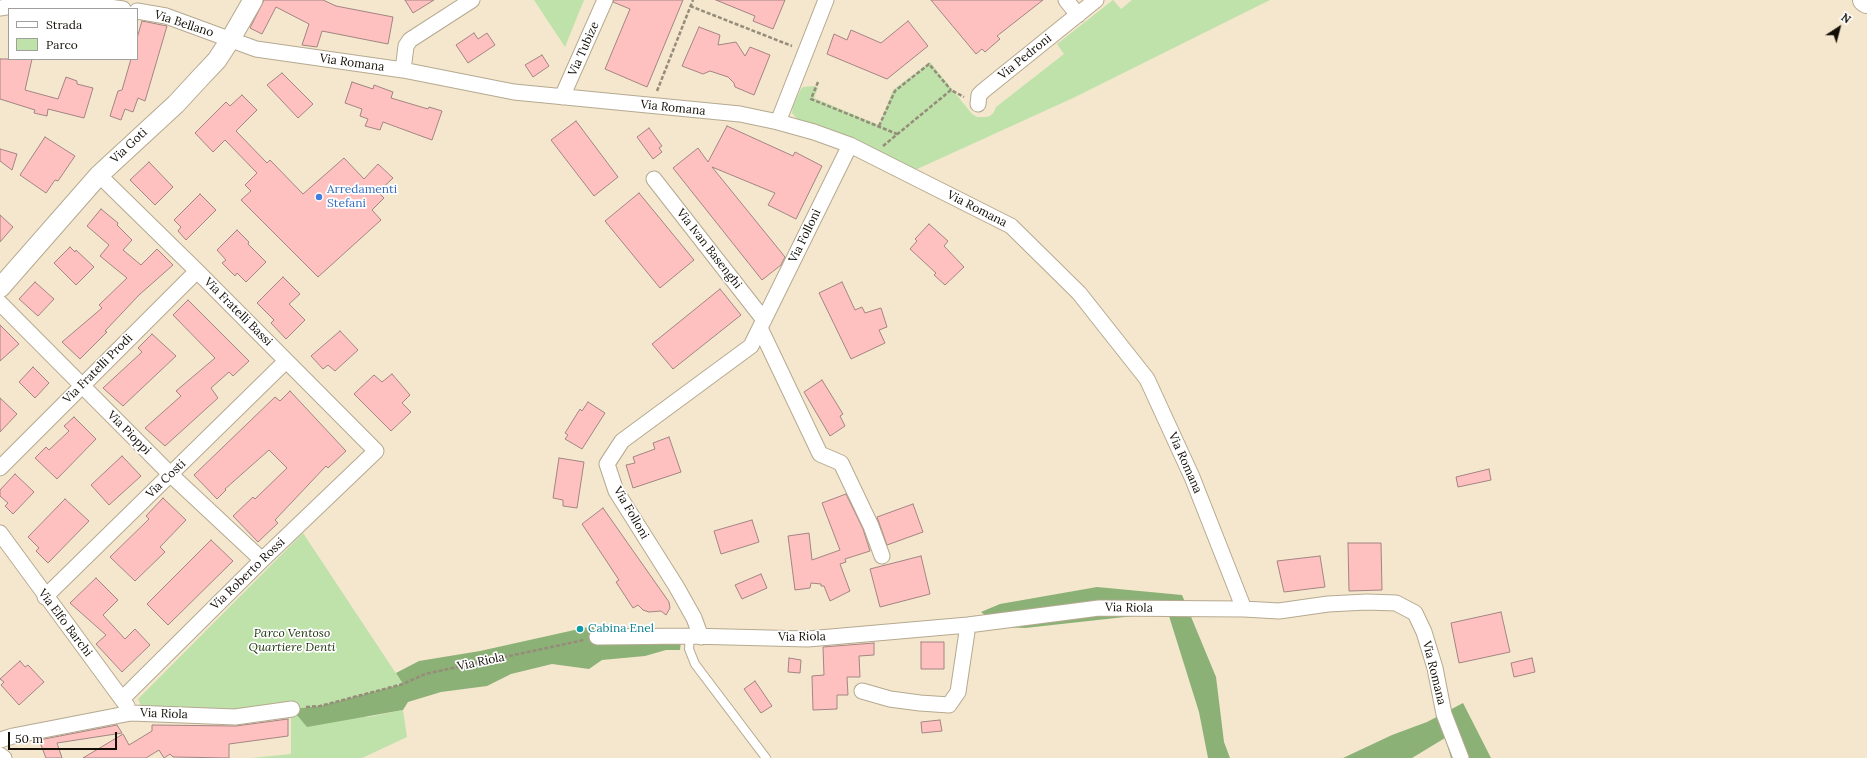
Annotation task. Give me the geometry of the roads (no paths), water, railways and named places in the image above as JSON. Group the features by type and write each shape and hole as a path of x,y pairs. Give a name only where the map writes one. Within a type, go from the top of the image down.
{"street":[{"name":"Via Goti","path":"0,288 99,175 186,94 217,60 253,0"},
{"path":"403,70 406,46 410,40 472,0"},
{"name":"Via Tubize","path":"562,97 605,0"},
{"path":"778,122 826,0"},
{"path":"1066,0 1078,15"},
{"name":"Via Pedroni","path":"978,104 979,95 983,91 1096,0"},
{"path":"0,8 44,1 88,4 116,8"},
{"name":"Via Bellano","path":"138,11 166,16 230,40"},
{"name":"Via Romana","path":"230,40 256,49 403,70 514,92 740,114 778,122 814,132 850,145 1011,226 1079,293 1147,379 1192,478 1244,610 1279,611 1328,604 1367,602 1396,603 1415,613 1424,632 1435,668 1444,714 1460,758"},
{"name":"Via Folloni","path":"696,636 694,618 676,586 616,491 607,464 622,441 751,346 850,145"},
{"name":"Via Fratelli Bassi","path":"99,175 197,270 376,451"},
{"name":"Via Ivan Basenghi","path":"654,179 762,324"},
{"name":"Via Fratelli Prodi","path":"0,468 197,270"},
{"name":"Via Pioppi","path":"0,303 170,474 262,560"},
{"path":"762,324 820,454 841,463 871,526 882,556"},
{"name":"Via Costi","path":"45,597 286,361"},
{"name":"Via Roberto Rossi","path":"122,699 262,560 376,451"},
{"name":"Via Elfo Barchi","path":"0,533 45,597 131,713"},
{"name":"Via Riola","path":"596,637 696,636 808,639 968,625 1099,608 1244,610"},
{"path":"862,691 890,699 949,705 958,692 968,625"},
{"name":"Via Riola","path":"0,740 13,736 131,713 235,717 292,709"},
{"path":"0,755 4,758"}],"lane":[{"path":"696,636 689,649 695,664 766,758"}],"place":[{"name":"Arredamenti Stefani","path":"319,197"},
{"name":"Cabina Enel","path":"580,629"}],"park label":[{"name":"Parco Ventoso Quartiere Denti","path":"292,641"}]}
